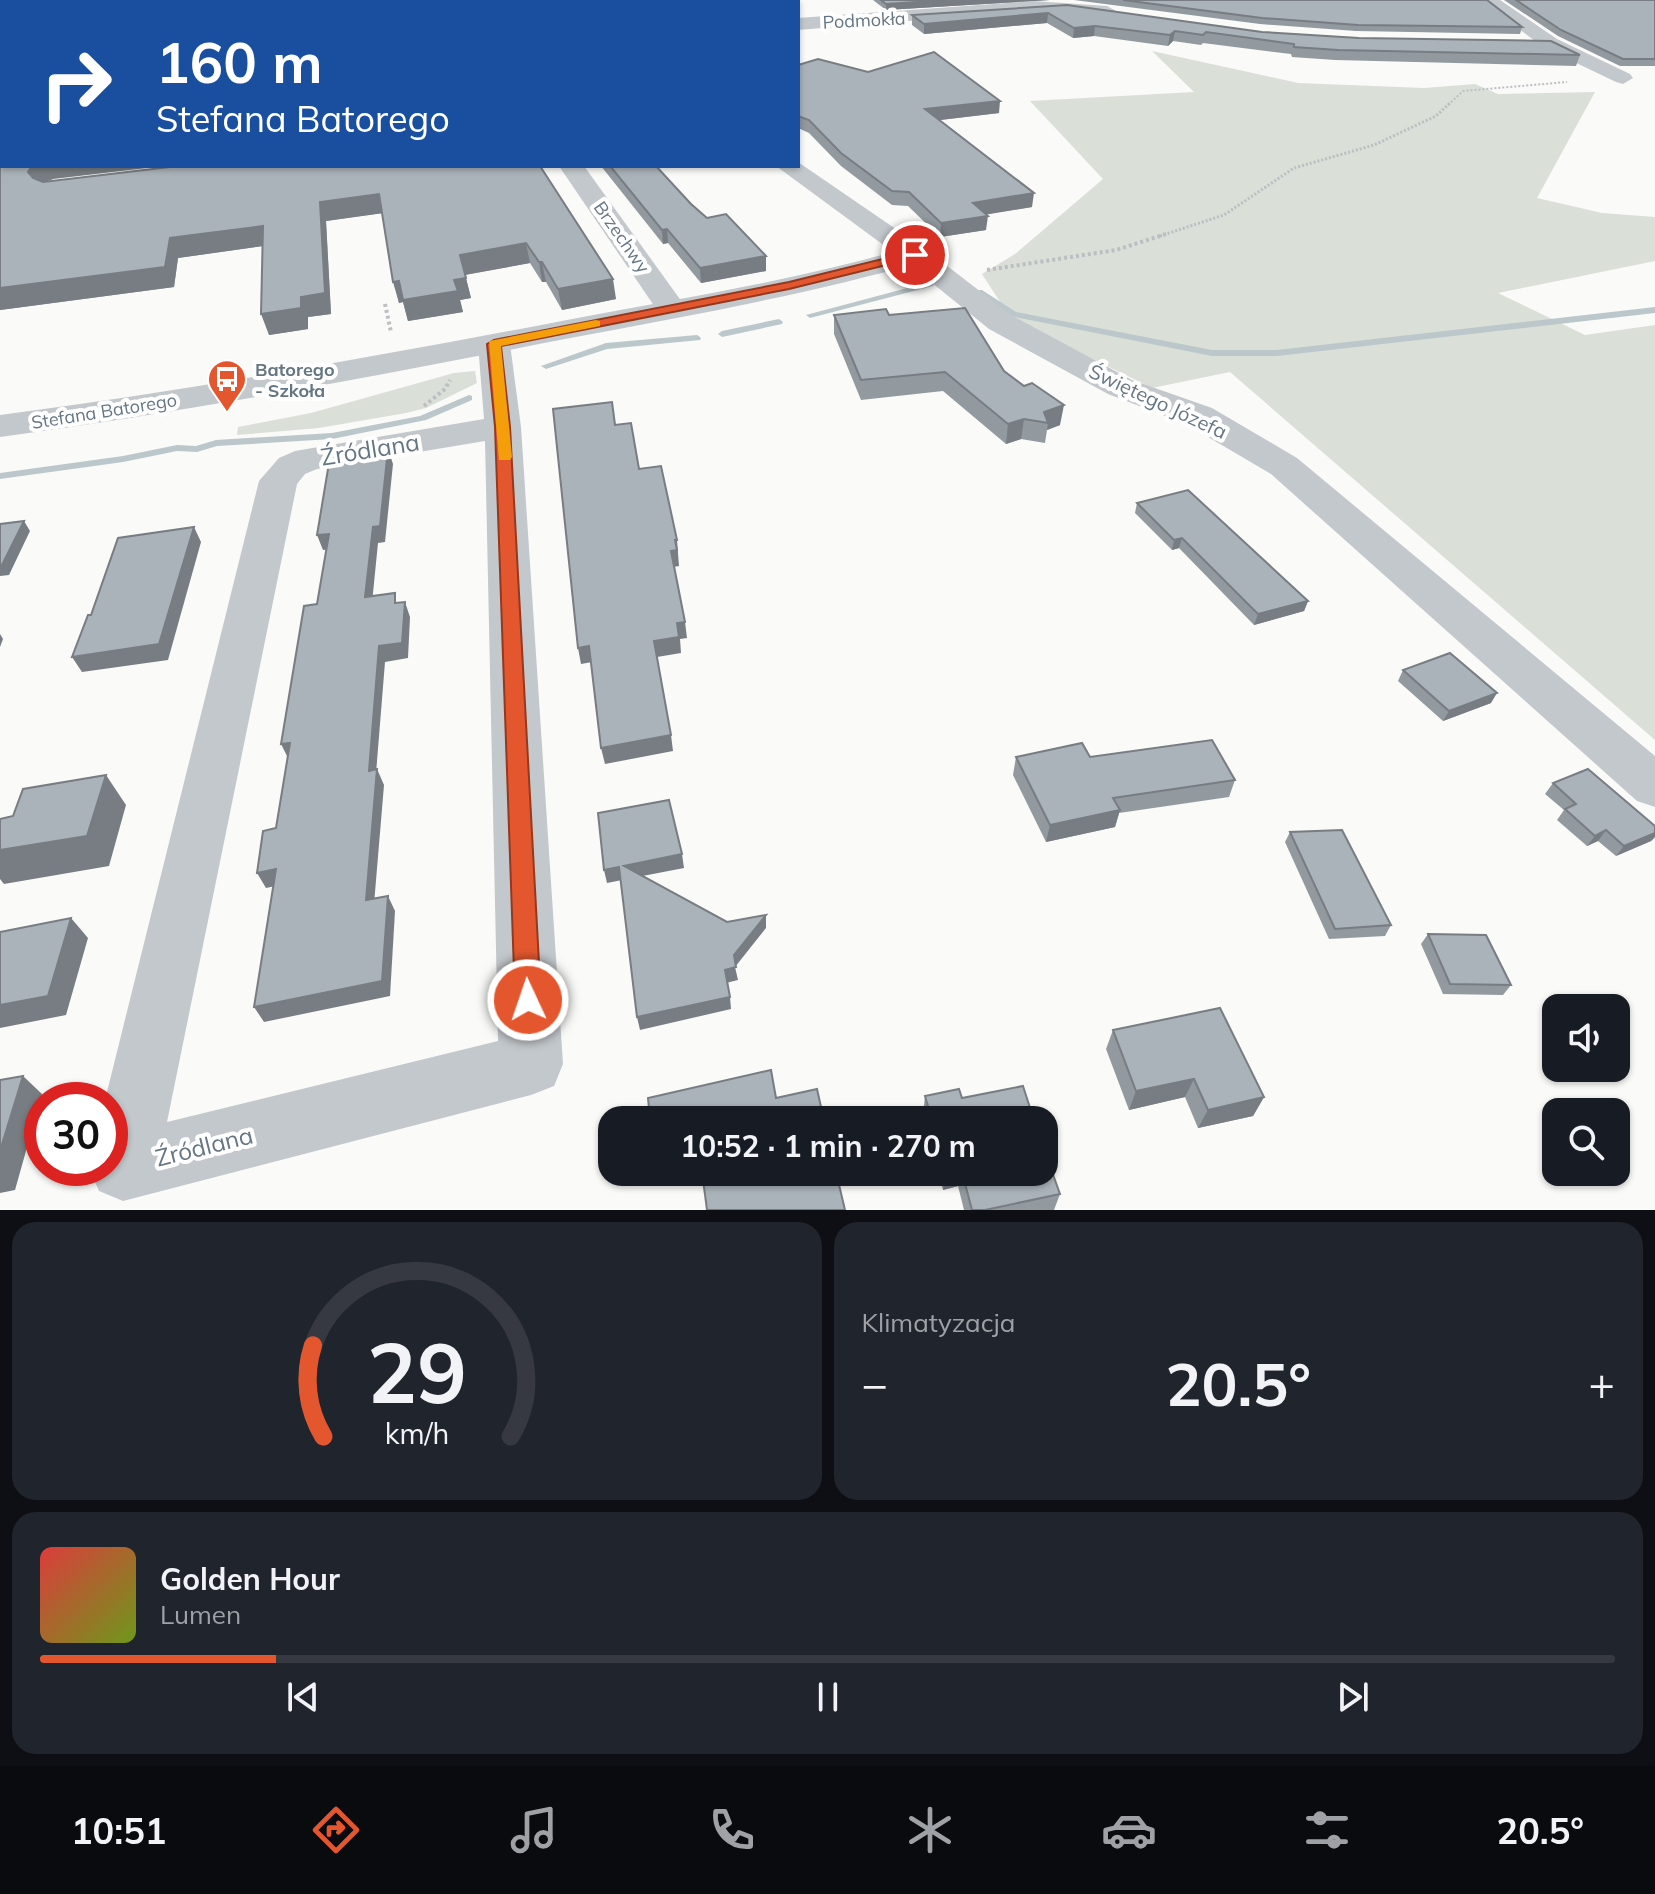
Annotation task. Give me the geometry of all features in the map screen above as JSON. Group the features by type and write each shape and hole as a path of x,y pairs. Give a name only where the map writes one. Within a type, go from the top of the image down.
{"street":[{"path":"1489,0 1550,43 1634,78 1591,80"},
{"name":"Podmokła","path":"800,24 1034,6 1121,14"},
{"path":"1521,42 1550,43"},
{"name":"Brzechwy","path":"572,168 672,309"},
{"name":"Świętego Józefa","path":"791,168 929,265 1000,322 1120,387 1199,416 1284,466 1655,786"},
{"name":"Stefana Batorego","path":"0,426 191,397 494,344 879,266 929,265"},
{"name":"Źródlana","path":"494,344 503,427 531,1064 123,1167 281,476 292,466 308,459 503,427"}],"path":[{"path":"929,265 1116,250 1224,215 1294,168 1374,145 1436,116 1463,91 1591,80"},
{"path":"417,410 449,385 441,353"}],"shaded area":[{"path":"1152,51 1298,83 1424,88 1475,84 1498,94 1595,92 1537,198 1602,213 1655,217 1655,261 1498,293 1585,335 1655,325 1655,740 1230,372 1152,388 1011,319 982,274 1015,254 1103,179 1030,101 1194,92"},
{"path":"475,371 477,383 426,408 319,428 237,435 238,427 311,413 454,373"}],"building":[{"path":"881,0 947,0 886,4"},
{"path":"1123,0 1487,0 1522,27 1358,25 1262,18"},
{"path":"1516,0 1655,0 1655,59 1623,59 1561,30"},
{"path":"1067,5 1262,32 1359,38 1551,41 1580,55 1294,47 1294,44 1206,32 1203,35 1175,31 1170,35 1095,26 1074,28 1048,13 924,24 912,15"},
{"path":"934,52 1000,101 925,109 1034,193 973,203 988,216 941,223 909,192 892,191 841,153 809,120 800,117 800,64 818,59 868,72"},
{"path":"0,168 31,168 28,172 33,178 43,182 161,168 541,168 613,279 558,289 526,243 460,255 466,278 454,280 458,291 403,300 399,281 393,282 379,194 320,202 325,293 301,297 301,308 261,314 263,226 170,238 165,267 0,288"},
{"path":"612,168 658,168 707,218 726,214 766,256 700,268 667,229 662,230"},
{"path":"965,308 1004,371 1024,386 1032,383 1064,405 1044,412 1048,423 1024,419 1008,424 945,372 861,380 834,315 886,309 889,315"},
{"path":"612,402 615,425 631,423 639,469 661,466 677,540 677,550 671,551 685,622 677,623 679,637 654,641 671,735 601,748 589,646 578,648 553,409"},
{"path":"388,449 380,526 373,527 365,597 395,593 395,603 405,602 402,643 379,646 369,771 377,769 366,900 388,896 382,981 254,1007 276,869 257,873 263,831 276,828 290,743 281,744 304,606 317,604 329,534 317,535 330,457"},
{"path":"1188,490 1308,601 1258,614 1182,538 1174,540 1137,503"},
{"path":"24,521 2,565 0,565 0,524"},
{"path":"194,527 159,644 72,657 88,615 91,615 118,538"},
{"path":"1450,653 1497,693 1449,711 1403,670"},
{"path":"1212,740 1235,780 1113,798 1120,810 1050,825 1016,757 1082,743 1090,757"},
{"path":"1588,769 1655,826 1655,833 1624,846 1606,830 1595,836 1565,809 1576,804 1553,783"},
{"path":"106,775 87,836 0,850 0,819 13,816 23,789"},
{"path":"669,800 682,854 624,866 727,922 766,915 734,955 736,967 725,970 730,997 637,1017 619,867 604,870 598,813"},
{"path":"1342,830 1391,925 1335,929 1290,832"},
{"path":"71,918 48,996 0,1005 0,932"},
{"path":"1428,934 1486,935 1511,985 1450,984"},
{"path":"1220,1008 1264,1097 1208,1110 1194,1079 1136,1091 1113,1030"},
{"path":"771,1070 776,1098 817,1089 821,1106 649,1106 648,1098"},
{"path":"23,1076 0,1151 0,1080"},
{"path":"1023,1086 1029,1106 928,1106 925,1096 959,1089 962,1098"},
{"path":"704,1186 839,1186 845,1210 707,1210"},
{"path":"966,1186 1057,1186 1060,1194 985,1210 972,1210"}],"waterway":[{"path":"810,315 930,284"},
{"path":"979,292 1013,314 1212,353 1277,353 1655,310"},
{"path":"722,334 779,322"},
{"path":"546,366 606,346 697,338"},
{"path":"0,476 123,459 177,448 197,449 216,443 332,436 423,418 469,398"}],"slow traffic":[{"path":"504,457 494,344 596,324"}],"place":[{"name":"Batorego - Szkoła","path":"227,413"}],"route":[{"path":"528,1000 503,427 494,344 879,266 915,255"}]}
